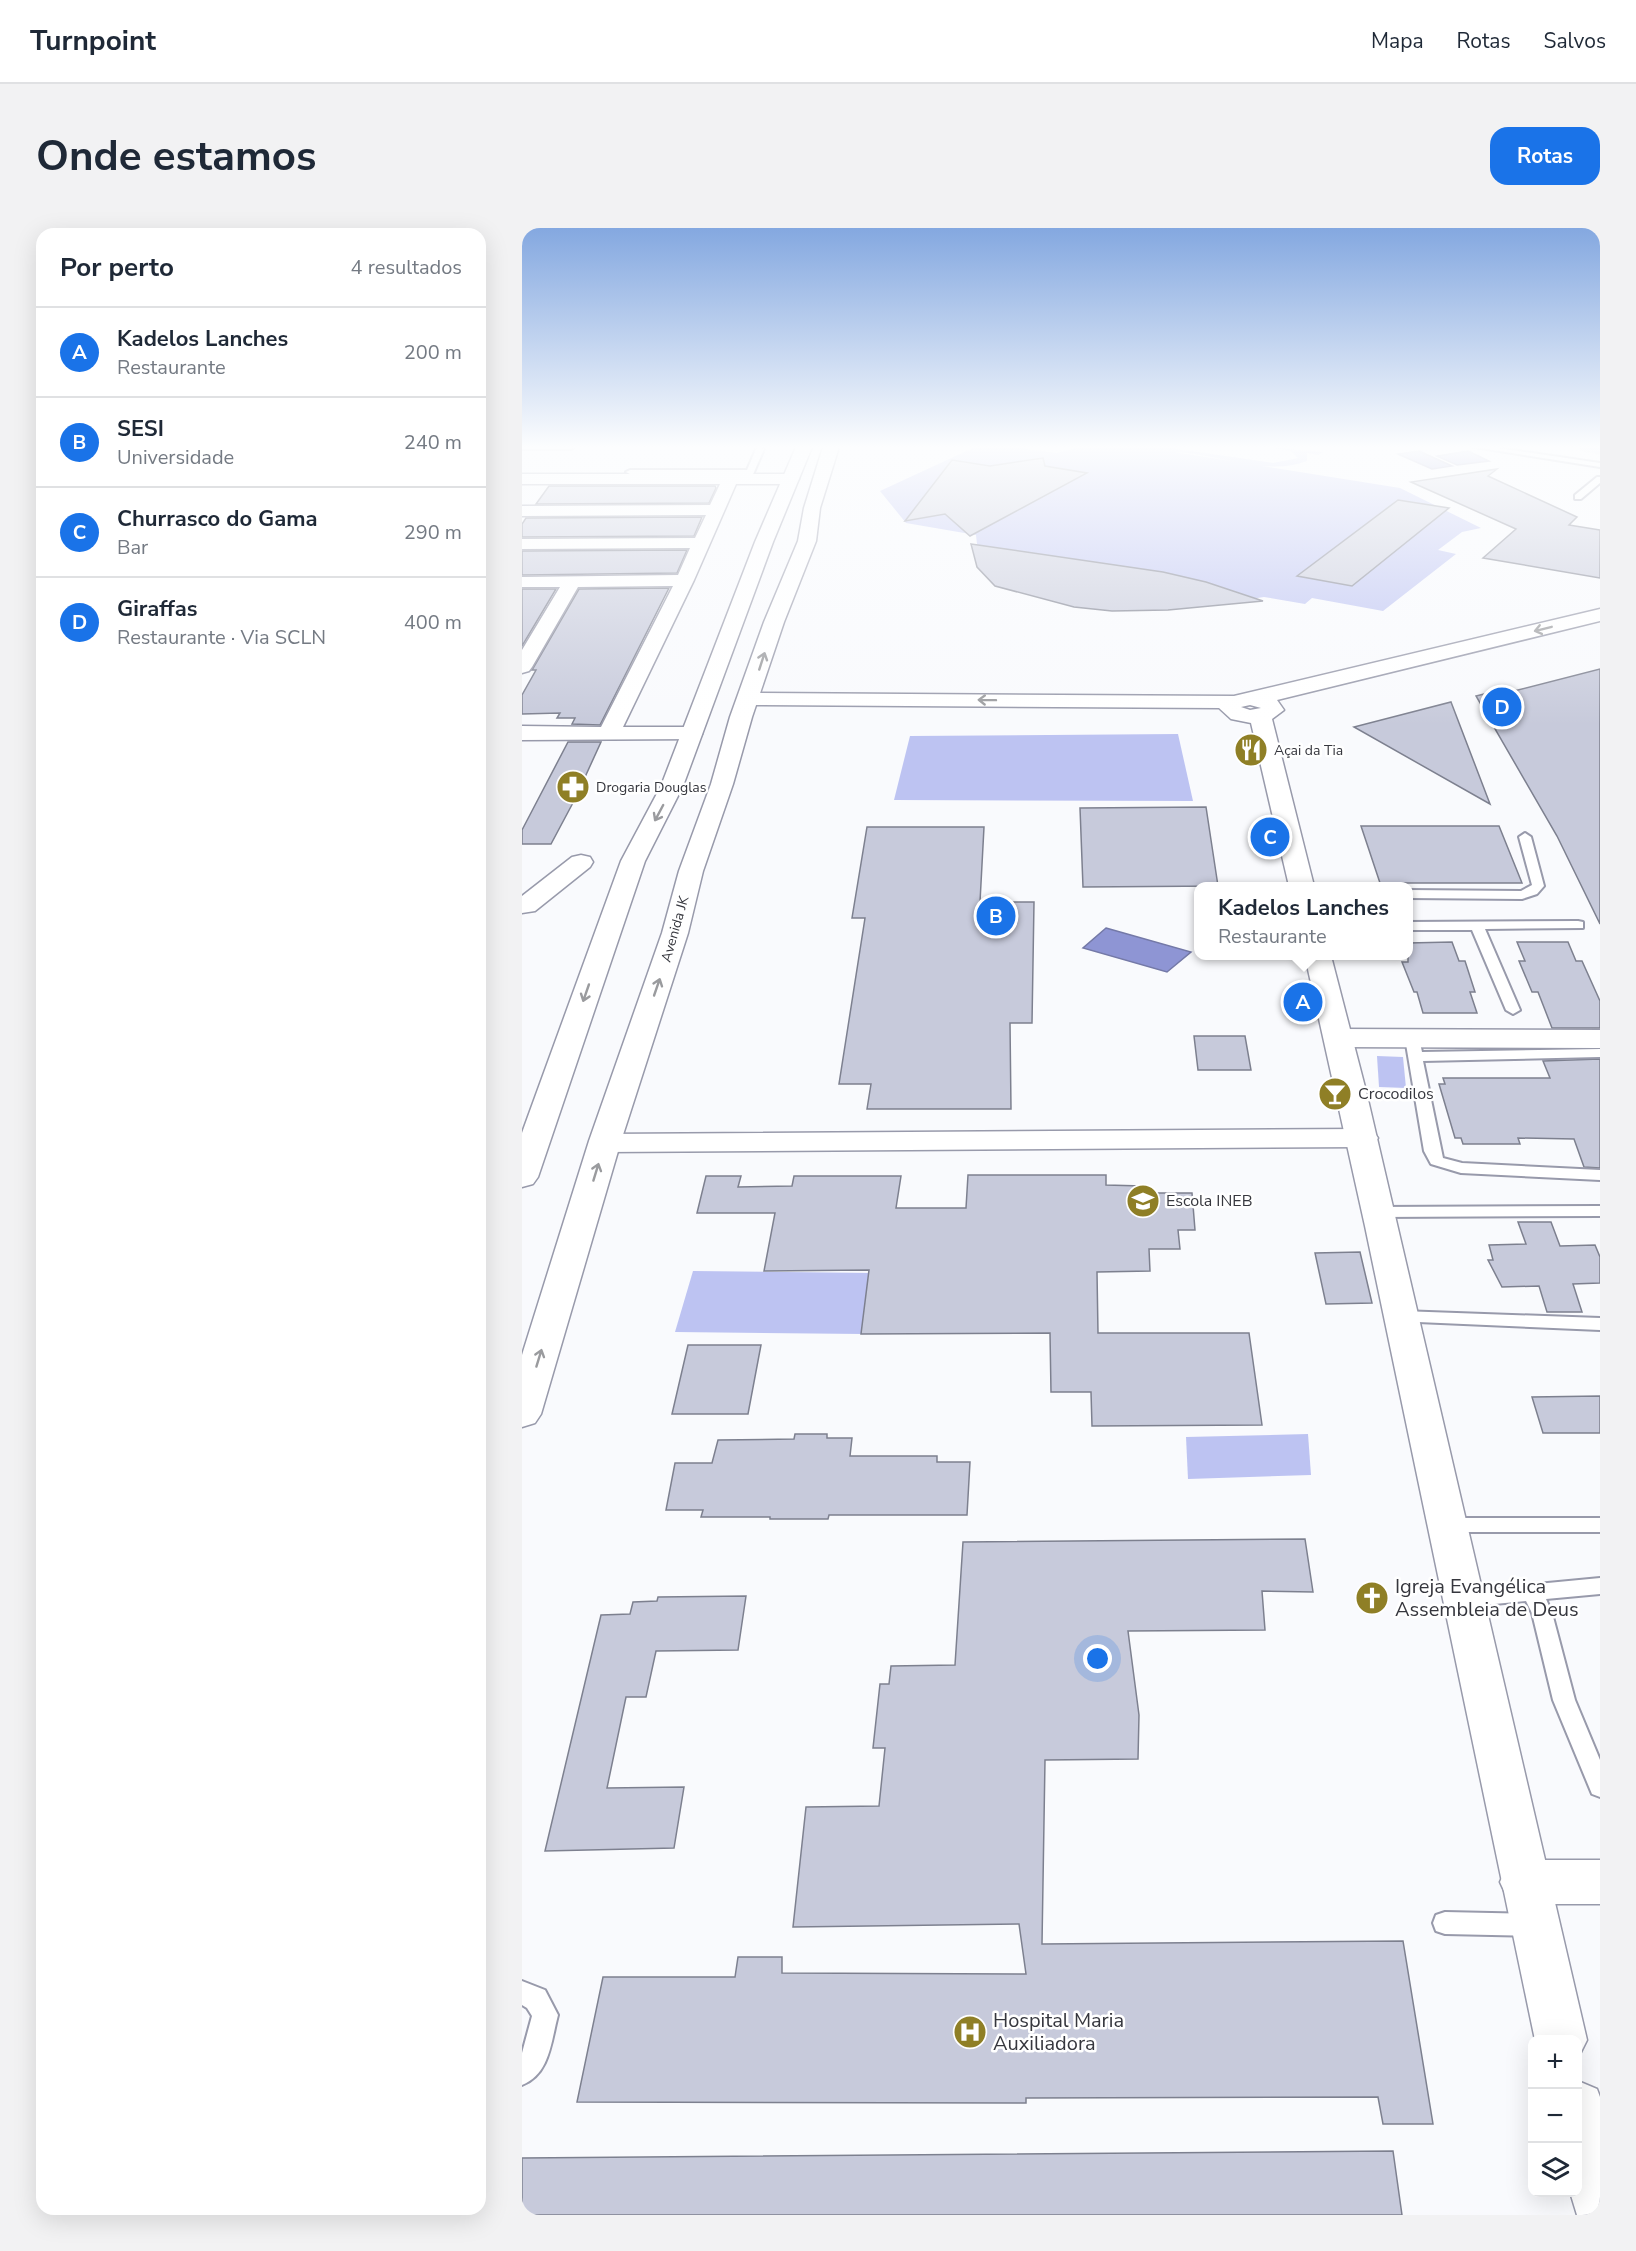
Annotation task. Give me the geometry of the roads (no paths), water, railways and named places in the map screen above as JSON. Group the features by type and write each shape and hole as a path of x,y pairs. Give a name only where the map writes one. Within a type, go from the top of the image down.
{"street":[{"path":"585,544 588,540"},
{"path":"609,733 686,580 702,540"},
{"name":"Avenida JK","path":"522,1414 605,1143 675,933 691,871 722,784 745,708 788,540"},
{"name":"Avenida JK","path":"522,1177 633,861 672,786 754,570 787,549 793,540"},
{"path":"522,544 701,543"},
{"path":"754,570 776,565 787,549"},
{"path":"522,582 686,580"},
{"path":"522,667 545,623 572,582"},
{"path":"1252,708 1600,615"},
{"path":"522,623 545,623"},
{"path":"745,708 1252,708 1600,630"},
{"path":"1252,708 1301,882"},
{"path":"522,734 691,734"},
{"path":"672,786 685,794 694,794 722,784"},
{"path":"523,909 581,862"},
{"path":"1319,960 1362,1138 1529,1904 1561,2035"},
{"path":"1339,1038 1414,1048 1600,1039"},
{"path":"605,1143 1362,1138"},
{"path":"1529,1904 1600,1882"},
{"path":"1582,2125 1600,2203"}],"lane":[{"path":"1413,894 1522,895 1533,891 1538,886 1526,837"},
{"path":"1477,925 1514,1010"},
{"path":"1413,926 1578,925"},
{"path":"1600,1053 1414,1048 1432,1151 1437,1161 1461,1168 1600,1175"},
{"path":"1378,1212 1600,1211"},
{"path":"1401,1317 1600,1324"},
{"path":"1446,1525 1600,1526"},
{"path":"1462,1599 1600,1586"},
{"path":"1532,1592 1542,1613 1564,1700 1600,1787"},
{"path":"1445,1923 1529,1904"},
{"path":"522,1993 537,1999 545,2015 533,2061 522,2072"}],"place":[{"name":"Giraffas","path":"1502,707"},
{"name":"Açai da Tia","path":"1251,750"},
{"name":"Drogaria Douglas","path":"573,787"},
{"name":"Churrasco do Gama","path":"1270,837"},
{"name":"SESI","path":"996,916"},
{"name":"Kadelos Lanches","path":"1303,1002"},
{"name":"Crocodilos","path":"1335,1094"},
{"name":"Escola INEB","path":"1143,1201"},
{"name":"Igreja Evangélica Assembleia de Deus","path":"1372,1598"},
{"name":"Hospital Maria Auxiliadora","path":"970,2032"}]}
